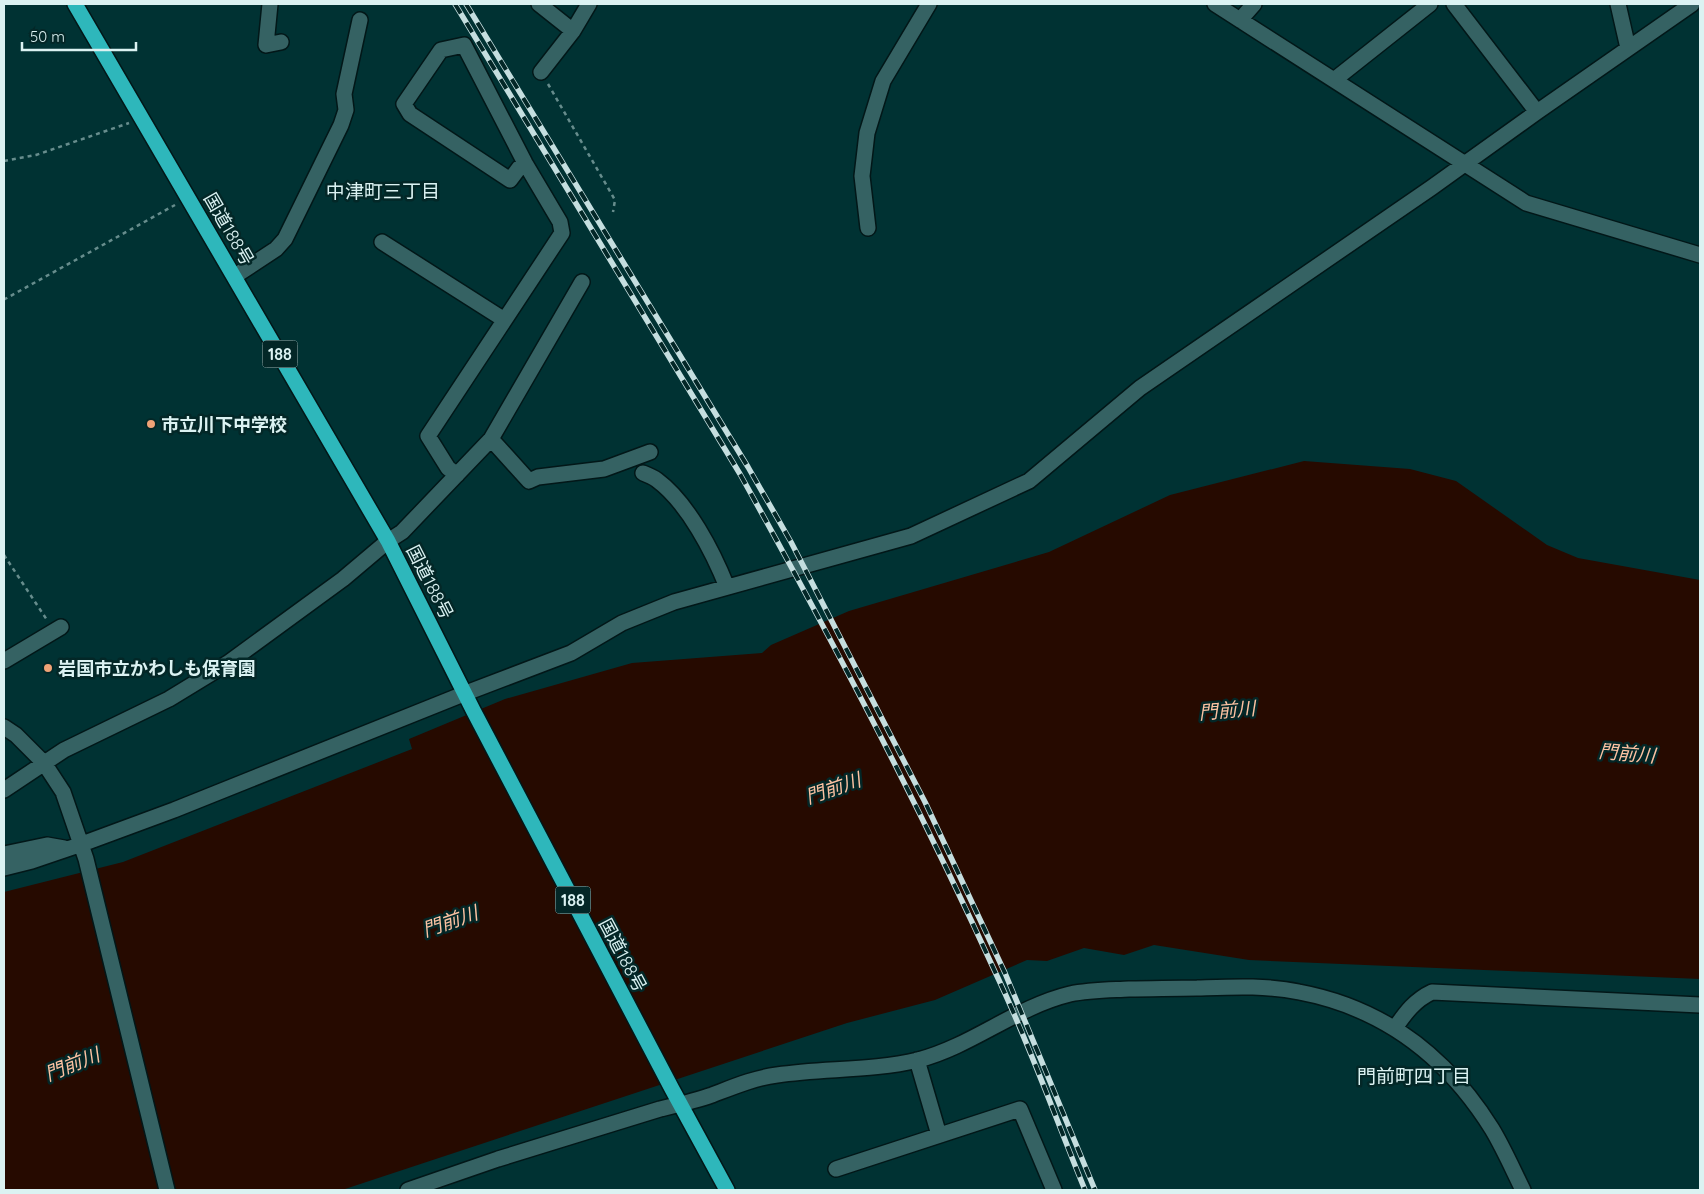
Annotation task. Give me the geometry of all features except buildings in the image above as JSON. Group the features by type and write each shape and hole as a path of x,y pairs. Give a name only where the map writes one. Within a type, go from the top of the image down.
{"highway":[{"name":"国道188号","path":"75,4 388,541 473,710 727,1190"}],"street":[{"path":"270,4 266,45 281,42"},
{"path":"539,4 573,31"},
{"path":"541,72 573,31 589,4"},
{"path":"868,228 862,176 867,133 883,81 929,4"},
{"path":"1215,4 1526,203 1700,255"},
{"path":"1240,20 1254,4"},
{"path":"1334,80 1430,4"},
{"path":"1454,4 1537,112"},
{"path":"1618,4 1628,48"},
{"path":"4,868 78,851 466,693 571,653 622,623 674,602 911,536 1029,480 1140,388 1465,164 1692,4"},
{"path":"235,276 276,249 285,240 337,134 346,110 344,94 360,20"},
{"path":"457,475 448,468 428,436 562,233 560,222 525,163 464,45 441,50 404,104 410,114 510,180 518,168 525,163"},
{"path":"382,242 503,320"},
{"path":"4,790 64,750 169,699 228,663 344,579 388,541 402,532 491,438 582,282"},
{"path":"491,438 529,481 538,477 604,469 650,452"},
{"path":"643,473 657,480 679,502 706,541 716,559 727,587"},
{"path":"4,661 58,629"},
{"path":"4,727 16,735 44,763 64,792 167,1190"},
{"path":"4,854 47,845 78,851"},
{"path":"408,1190 508,1156 660,1109 682,1104 737,1085 776,1075 871,1067 917,1060 952,1048 1047,1002 1071,994 1109,990 1234,987 1298,991 1335,1001 1363,1011 1418,1043 1445,1068 1470,1097 1492,1130 1523,1190"},
{"path":"1395,1028 1406,1011 1420,997 1432,992 1700,1005"},
{"path":"917,1060 939,1136"},
{"path":"836,1169 1020,1109 1054,1190"}],"path":[{"path":"541,72 615,200 613,212"},
{"path":"4,161 36,155 124,126 141,116"},
{"path":"4,298 188,197"},
{"path":"4,554 58,629"}],"water":[{"name":"門前川","path":"1304,461 1410,469 1456,481 1547,545 1578,558 1700,580 1700,979 1249,960 1154,945 1124,955 1084,948 1047,961 1027,960 935,1000 847,1023 342,1190 4,1190 4,892 123,862 412,749 409,739 505,699 632,663 762,653 771,645 849,611 1049,552 1170,495"}],"railway":[{"path":"455,4 740,474 841,660 937,849 1009,1002 1085,1190"},
{"path":"466,4 748,467 791,542 925,802 1005,973 1095,1190"}],"place":[{"name":"市立川下中学校","path":"151,424"},
{"name":"岩国市立かわしも保育園","path":"48,668"}],"district":[{"name":"中津町三丁目","path":"383,191"},
{"name":"門前町四丁目","path":"1414,1076"}]}
